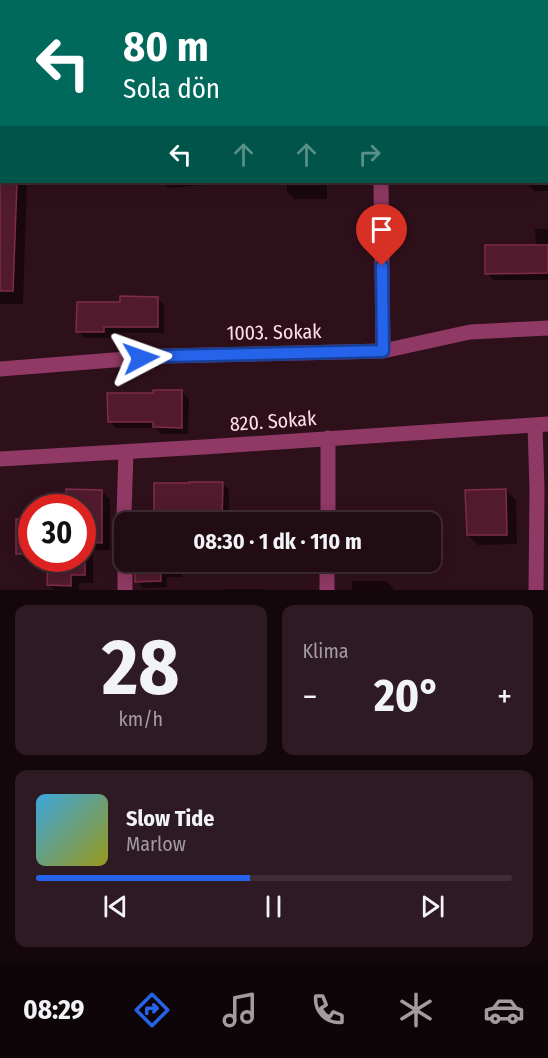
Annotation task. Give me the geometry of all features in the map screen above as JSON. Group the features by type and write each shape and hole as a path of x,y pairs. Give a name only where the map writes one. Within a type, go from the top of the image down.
{"street":[{"path":"381,183 383,351"},
{"name":"1003. Sokak","path":"0,369 164,356 383,351 470,332 548,328"},
{"path":"536,590 537,489 541,425"},
{"name":"820. Sokak","path":"0,459 541,425"},
{"path":"328,438 328,512"},
{"path":"124,512 126,452"},
{"path":"124,572 125,590"},
{"path":"327,572 327,590"}],"building":[{"path":"0,183 17,183 13,291 0,291"},
{"path":"485,245 548,245 548,273 485,274"},
{"path":"120,296 158,297 158,327 104,327 104,332 76,332 77,302 120,302"},
{"path":"153,390 182,390 182,428 153,427 153,422 108,422 107,393 153,393"},
{"path":"223,482 222,512 154,512 154,483"},
{"path":"66,489 102,490 102,543 96,543 96,494 66,494"},
{"path":"506,489 507,535 467,535 465,490"},
{"path":"16,519 18,519 18,554 16,554"},
{"path":"47,572 85,572 85,575 71,575 71,586 47,585"},
{"path":"135,572 161,572 161,581 135,582"}],"route":[{"path":"141,358 383,351 382,266"}]}
